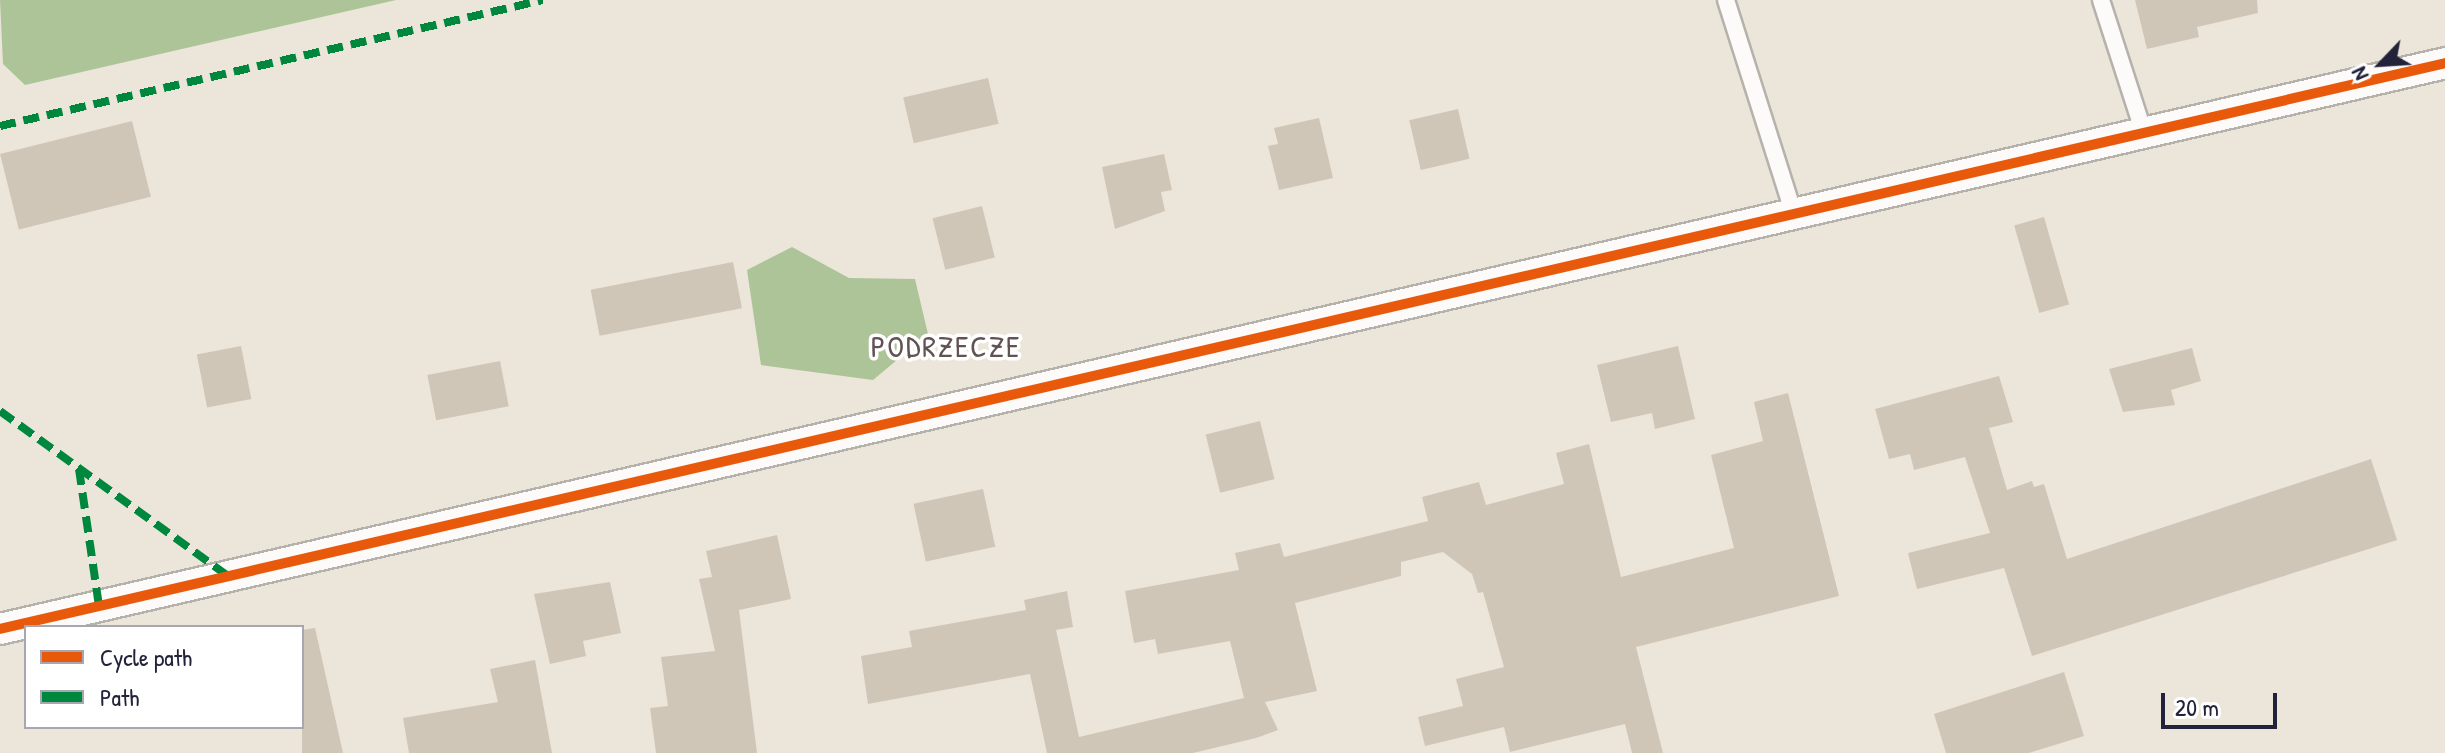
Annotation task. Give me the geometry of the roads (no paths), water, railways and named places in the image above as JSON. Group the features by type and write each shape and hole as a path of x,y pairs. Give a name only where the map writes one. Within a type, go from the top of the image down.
{"street":[{"path":"0,629 2445,63"}],"lane":[{"path":"1726,0 1794,214"},
{"path":"2101,0 2144,133"}],"district":[{"name":"PODRZECZE","path":"946,346"}]}
